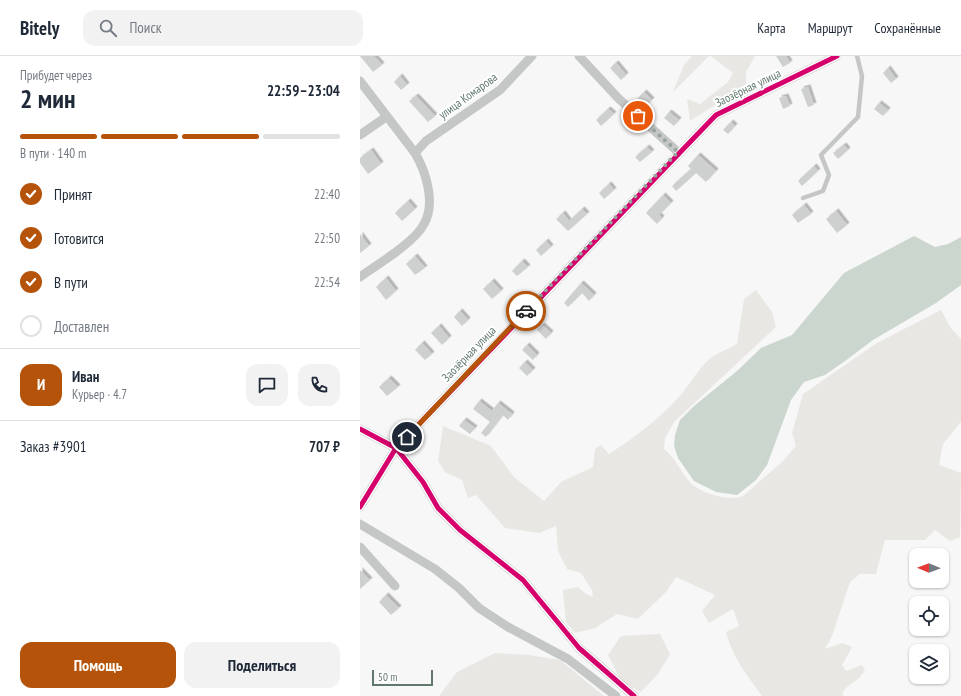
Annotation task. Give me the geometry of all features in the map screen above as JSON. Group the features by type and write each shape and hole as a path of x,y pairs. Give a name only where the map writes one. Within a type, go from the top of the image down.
{"street":[{"name":"улица Комарова","path":"415,153 426,141 500,90 532,56"},
{"path":"579,56 618,98 678,152"},
{"name":"Заозёрная улица","path":"360,507 396,448 716,114 837,56"},
{"path":"360,81 415,153 422,165 427,184 430,206 424,224 406,244 360,277"},
{"path":"360,135 386,117"},
{"path":"360,429 396,448 423,482 438,508 460,530 523,580 579,648 634,696"},
{"path":"360,524 435,569 459,588 478,608 508,627 568,659 616,696"},
{"path":"360,547 395,586"}],"lane":[{"path":"803,198 823,191 829,176 821,155 858,117 862,76 857,56"}],"shaded area":[{"path":"692,56 709,56 673,92 684,65"},
{"path":"711,56 755,56 746,72 746,86 739,97 723,100 690,121 687,99 700,104 728,82 733,73"},
{"path":"914,236 935,247 948,244 961,237 961,285 936,303 873,340 825,375 804,382 791,400 767,465 756,480 737,495 716,492 694,481 678,458 674,446 675,435 680,420 694,406 737,371 761,348 792,335 844,273"},
{"path":"756,290 772,312 776,327 675,421 665,438 664,449 689,481 699,489 714,495 730,498 743,496 782,462 796,446 792,433 803,394 877,343 941,310 950,327 961,339 961,422 943,444 939,465 961,473 960,537 950,541 935,530 925,540 885,540 876,574 860,574 850,582 832,636 825,649 842,643 852,647 842,665 846,671 862,665 865,670 859,678 845,689 842,693 844,696 762,696 736,658 726,632 739,626 733,609 709,623 702,611 715,595 676,577 666,592 638,619 617,614 595,628 575,633 566,622 563,590 578,587 586,594 593,597 592,590 581,573 567,569 558,551 556,526 539,533 505,528 476,495 468,498 462,480 445,472 438,461 443,426 491,446 514,477 544,501 561,482 593,467 595,449 601,445 609,454 637,435 679,397 700,369 710,359 737,344 744,299"},
{"path":"660,634 670,654 658,674 641,692 622,682 608,655 621,636"},
{"path":"495,653 529,655 560,660 604,696 439,696 457,672"}],"building":[{"path":"360,56 374,56 382,65 373,72"},
{"path":"776,56 786,56 790,63 783,67"},
{"path":"616,63 626,75 621,80 610,68"},
{"path":"888,68 896,79 891,83 883,73"},
{"path":"400,76 407,85 401,90 394,82"},
{"path":"808,87 814,105 808,107 801,89"},
{"path":"644,92 652,100 645,107 637,99"},
{"path":"416,96 435,116 428,122 409,101"},
{"path":"786,96 790,106 783,109 779,98"},
{"path":"879,103 888,110 883,116 874,109"},
{"path":"608,109 614,114 601,126 596,120"},
{"path":"669,112 679,120 674,126 664,118"},
{"path":"731,122 735,126 728,134 723,130"},
{"path":"844,145 848,150 838,159 833,153"},
{"path":"647,147 652,152 640,162 635,157"},
{"path":"371,150 381,164 368,174 360,163 360,158"},
{"path":"698,155 716,171 706,182 696,173 676,191 672,186 691,169 688,166"},
{"path":"814,166 818,171 802,186 798,181"},
{"path":"609,184 614,190 604,199 599,193"},
{"path":"663,195 671,203 659,215 662,218 657,224 646,213"},
{"path":"408,201 415,209 402,221 395,213"},
{"path":"804,205 811,214 798,223 792,215"},
{"path":"582,209 587,214 568,231 556,219 563,213 569,221"},
{"path":"836,211 847,225 837,233 826,219"},
{"path":"360,234 369,246 360,253"},
{"path":"546,241 551,247 541,256 536,250"},
{"path":"415,256 425,268 415,275 406,264"},
{"path":"522,261 528,267 517,276 512,271"},
{"path":"386,278 396,291 386,300 376,287"},
{"path":"492,281 501,291 492,299 483,289"},
{"path":"581,283 594,295 589,301 582,293 568,307 564,303"},
{"path":"460,311 468,320 462,326 454,317"},
{"path":"542,325 551,333 546,339 537,330"},
{"path":"439,326 449,338 442,345 431,333"},
{"path":"422,343 432,354 425,360 415,350"},
{"path":"527,345 537,355 533,360 522,350"},
{"path":"525,362 533,370 527,376 519,368"},
{"path":"389,378 398,387 387,396 379,387"},
{"path":"479,401 492,411 498,403 512,414 508,420 503,415 486,437 481,433 490,422 473,409"},
{"path":"464,420 475,428 470,434 459,426"},
{"path":"360,570 370,580 360,589"},
{"path":"386,595 399,608 391,615 379,602"}],"cycle path":[{"path":"360,507 396,448 716,115 837,56"},
{"path":"360,429 396,448 423,482 438,508 460,530 523,580 579,648 634,696"}],"way so far":[{"path":"526,311 678,152 638,116"}],"route":[{"path":"407,437 526,311"}]}
